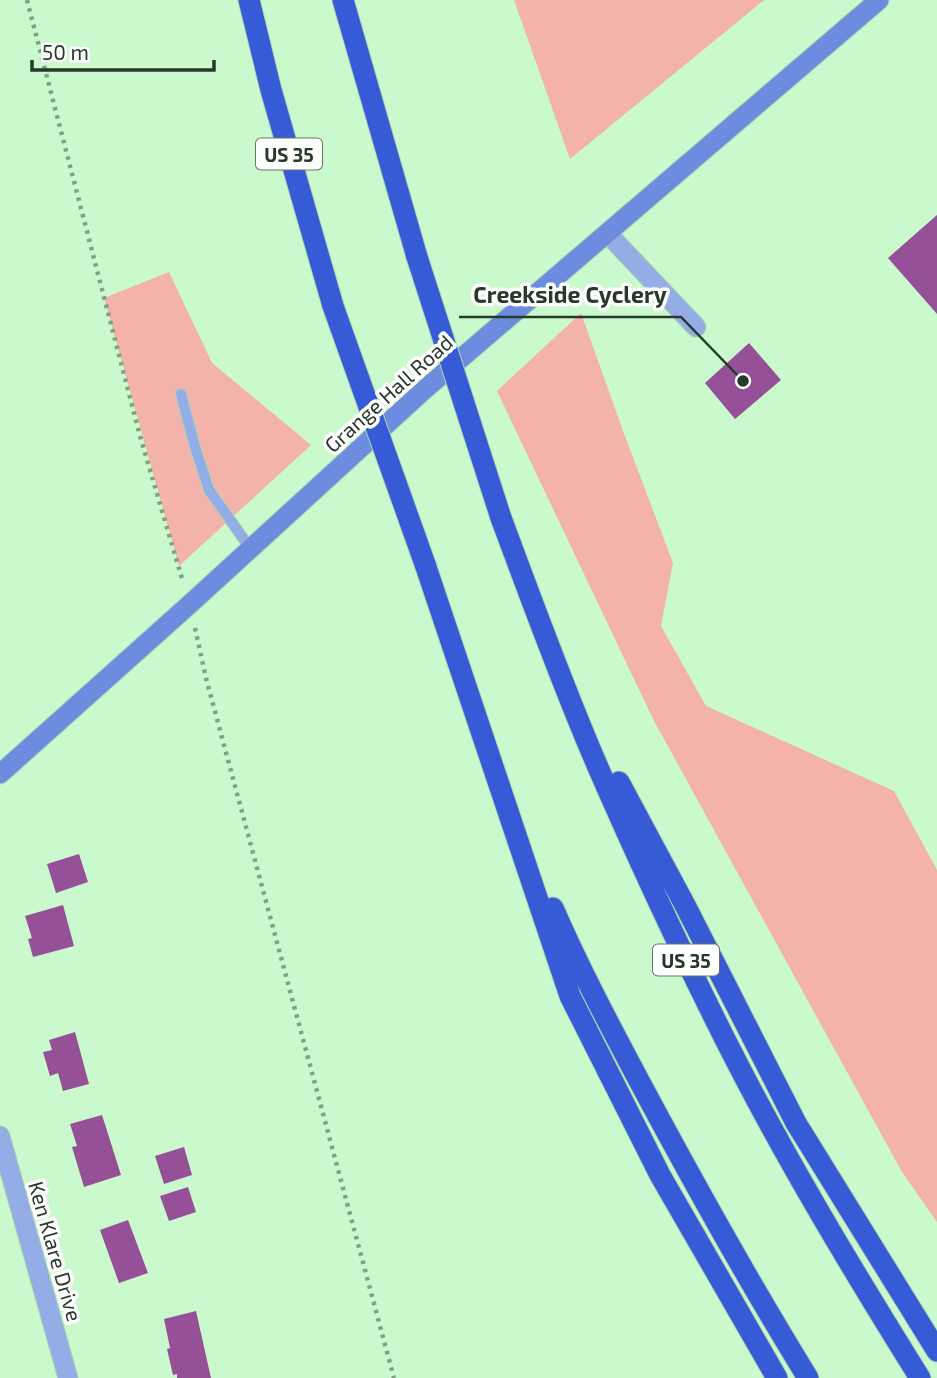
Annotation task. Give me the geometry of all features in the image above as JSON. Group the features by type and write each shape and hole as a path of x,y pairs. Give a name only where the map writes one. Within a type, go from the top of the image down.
{"highway":[{"name":"US 35","path":"249,0 271,90 333,306 425,564 483,738 512,813 559,923 619,1043 696,1187 808,1378"},
{"name":"US 35","path":"344,0 417,257 501,518 596,763 662,910 728,1045 852,1269 920,1378"},
{"path":"556,664 686,907 796,1123 937,1351"},
{"path":"483,738 570,996 660,1175 776,1378"}],"main road":[{"name":"Grange Hall Road","path":"0,774 424,390 879,0"}],"street":[{"path":"607,233 696,327"},
{"name":"Ken Klare Drive","path":"0,1136 68,1378"}],"lane":[{"path":"181,394 209,489 250,548"}],"path":[{"path":"27,0 140,436 190,604 206,678 394,1378"}],"shaded area":[{"path":"514,0 764,0 570,159"},
{"path":"169,272 212,363 311,445 179,566 104,298"},
{"path":"581,313 673,563 661,626 706,706 894,791 937,870 937,1222 902,1172 653,719 497,391"}],"building":[{"path":"937,215 937,314 888,258"},
{"path":"749,343 781,380 735,419 705,383"},
{"path":"79,854 88,882 56,893 47,864"},
{"path":"63,905 74,946 33,957 28,939 32,938 25,916"},
{"path":"75,1032 89,1084 63,1091 58,1073 50,1076 43,1052 52,1050 49,1040"},
{"path":"102,1115 121,1175 84,1187 72,1147 77,1146 70,1124"},
{"path":"184,1147 192,1175 164,1184 155,1156"},
{"path":"188,1187 196,1212 169,1221 160,1196"},
{"path":"128,1220 148,1273 119,1283 100,1230"},
{"path":"196,1311 211,1378 177,1378 177,1374 173,1375 167,1349 170,1348 164,1319"}],"place":[{"name":"Creekside Cyclery","path":"743,381"}]}
